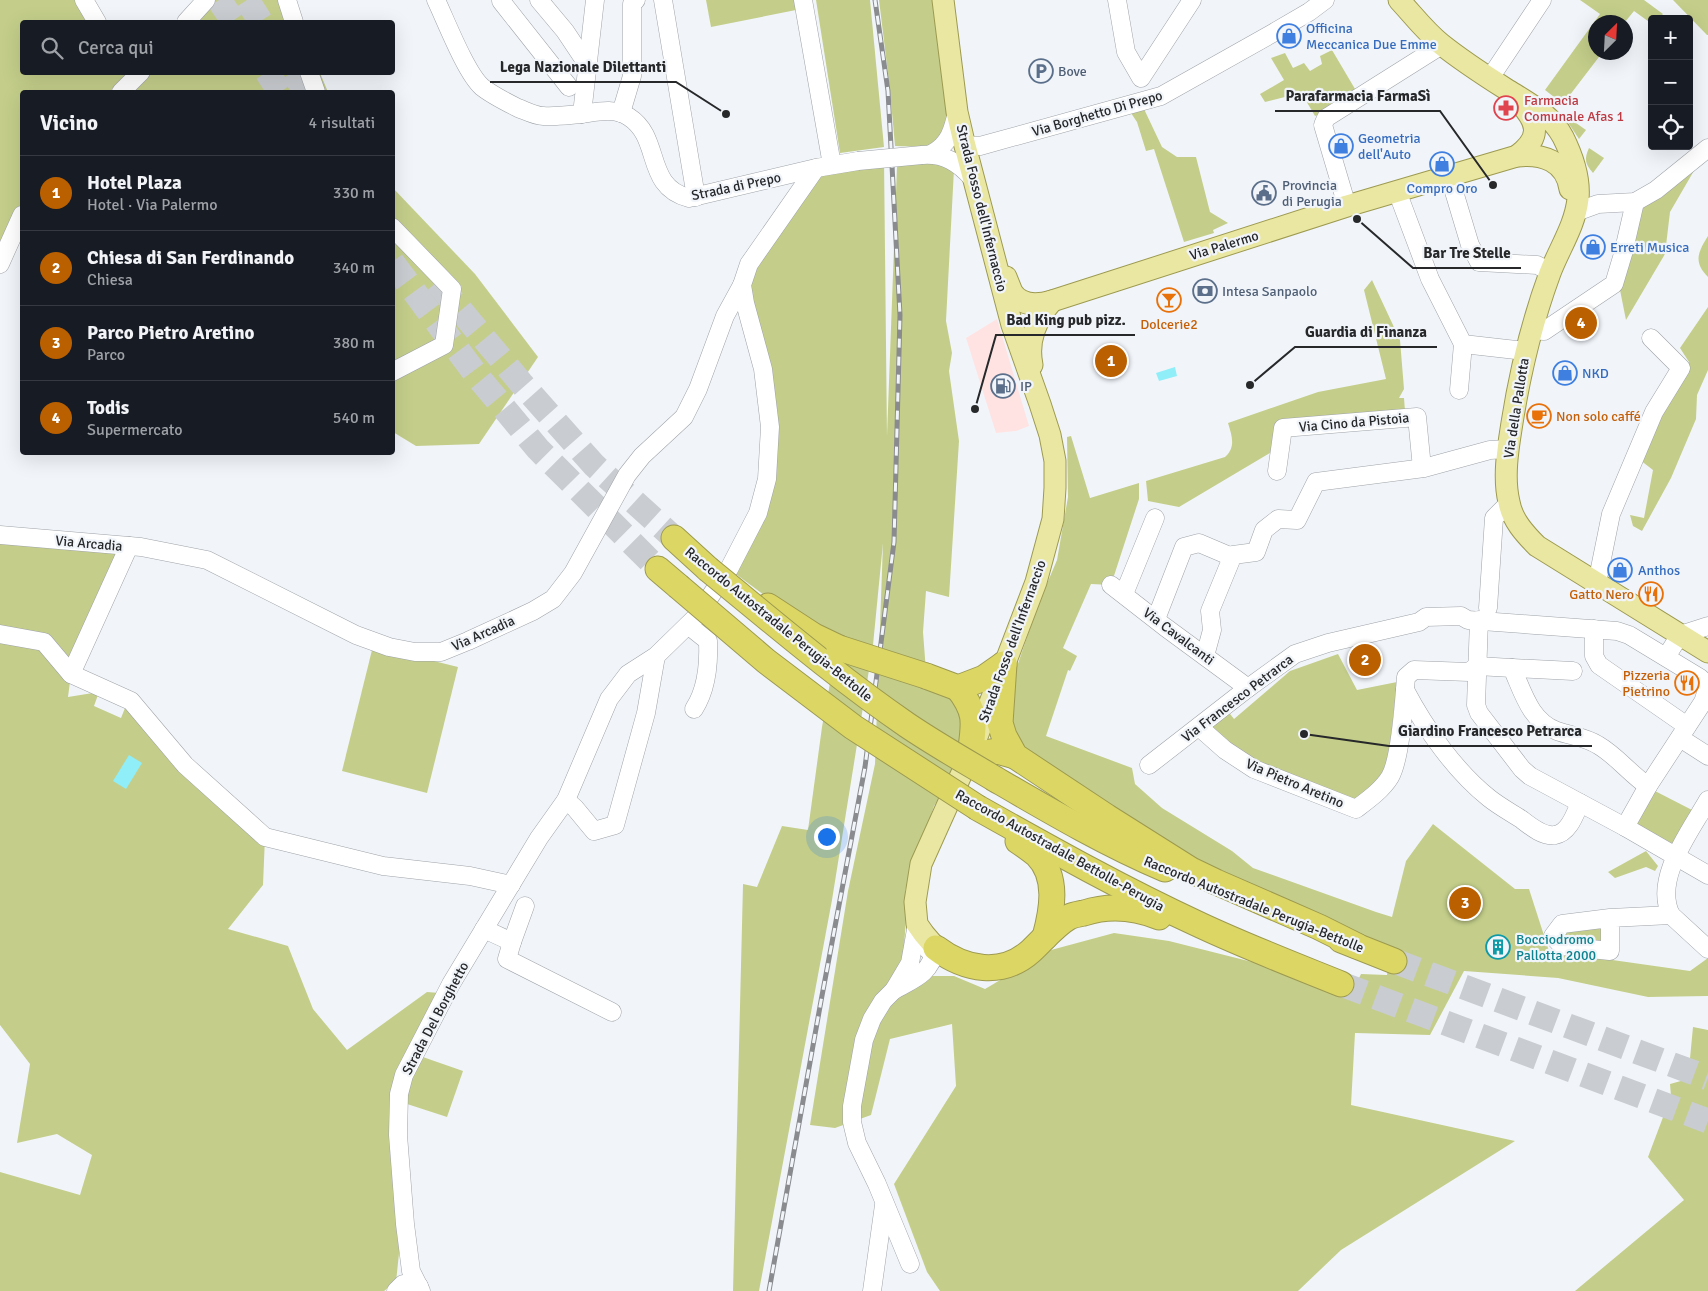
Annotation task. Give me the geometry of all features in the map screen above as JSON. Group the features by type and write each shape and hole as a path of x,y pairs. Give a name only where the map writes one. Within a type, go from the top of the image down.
{"highway":[{"name":"Raccordo Autostradale Perugia-Bettolle","path":"674,538 819,660 866,696 908,726 995,779 1053,813 1151,863 1256,908 1394,961"},
{"path":"702,563 814,636 838,648 958,688 966,698 974,720 970,755 997,751 1015,756 1191,870 1320,927 1356,946"},
{"name":"Raccordo Autostradale Bettolle-Perugia","path":"658,568 766,662 854,727 976,812 1200,925 1276,959 1341,984"},
{"path":"958,688 984,678 1004,664"},
{"path":"1004,664 1000,723 1004,736 1015,756"},
{"path":"976,812 1038,856 1048,872 1052,890 1052,904 1045,937"},
{"path":"936,948 948,957 968,965 983,968 1002,966 1017,961 1030,952 1068,918 1108,908 1129,908 1146,912 1234,949 1276,959"}],"main road":[{"name":"Strada Fosso dell'Infernaccio","path":"917,924 915,902 921,864 970,755 1036,582 1053,519 1054,461 1050,435 1012,325 973,179 957,112 943,0"},
{"name":"Via della Pallotta","path":"1399,0 1441,44 1498,84 1529,102 1550,119 1562,136 1572,159 1578,186 1576,212 1553,267 1531,330 1518,385 1508,449 1507,486 1513,516 1523,532 1537,546 1708,652"},
{"path":"1498,84 1534,120 1533,137 1526,148 1517,156"},
{"path":"1517,156 1529,154 1545,158 1565,171 1570,199 1568,217 1557,246 1553,267"},
{"name":"Via Palermo","path":"995,263 1007,278 1013,294 1033,305 1052,301 1347,206 1517,156"},
{"path":"1040,404 1031,360 1031,338 1037,321 1052,301"},
{"path":"917,924 936,948"}],"street":[{"path":"84,0 96,20"},
{"path":"188,20 206,0"},
{"path":"287,0 293,20"},
{"path":"436,0 471,73 482,86 508,103 542,116 608,111 621,113 632,76 632,4 636,0"},
{"path":"502,0 500,1 569,87"},
{"path":"538,0 565,31 587,64"},
{"path":"582,114 594,0"},
{"path":"663,0 696,196"},
{"path":"742,285 749,264 824,167 803,0"},
{"path":"1117,0 1126,52 1151,100"},
{"path":"1141,78 1192,0"},
{"path":"1498,84 1542,0"},
{"name":"Via Borghetto Di Prepo","path":"965,145 980,146 1161,96 1241,52 1318,2"},
{"path":"1347,206 1323,125 1326,118 1441,44"},
{"path":"310,75 315,90"},
{"path":"927,154 939,150 948,140 957,112"},
{"name":"Strada di Prepo","path":"621,113 630,117 647,139 661,178 668,188 677,195 689,198 824,167 858,161 927,154 948,158 965,170 973,179"},
{"path":"1576,212 1598,204 1636,202 1656,190 1708,148"},
{"path":"1449,175 1470,244 1479,262 1553,267"},
{"path":"1578,186 1585,193 1607,204"},
{"path":"1397,191 1430,279 1463,344 1460,390"},
{"path":"1531,330 1544,331 1614,284 1636,202"},
{"path":"0,264 20,219"},
{"path":"395,230 452,289 444,345 395,370"},
{"name":"Via Arcadia","path":"0,535 129,546 208,560 356,635 389,647 415,652 441,652 533,611 553,599 573,573 627,475 642,456 684,418 698,389 725,316 742,285"},
{"name":"Strada Del Borghetto","path":"418,1289 411,1271 404,1224 398,1134 399,1094 404,1075 451,984 539,838 566,800 609,699 628,674 656,656 696,617 729,569 758,513 767,479 770,427 763,369 742,285"},
{"path":"1597,583 1611,514 1654,412 1681,368 1651,338"},
{"path":"1463,344 1526,351"},
{"name":"Via Cino da Pistoia","path":"1277,471 1283,428 1417,417 1422,468"},
{"path":"1205,656 1212,630 1210,611 1233,555 1256,552 1264,530 1278,519 1297,520 1316,482 1422,468 1490,450 1508,449"},
{"path":"1509,503 1494,518 1479,616 1476,698 1479,712 1522,769 1530,776 1625,826 1708,875"},
{"name":"Via Cavalcanti","path":"1155,518 1118,589 1248,688"},
{"path":"1156,619 1184,547 1199,543 1232,557"},
{"path":"71,674 129,546"},
{"name":"Via Francesco Petrarca","path":"1149,765 1295,654 1328,643 1412,623 1460,624 1479,616 1623,633 1650,647 1700,678 1706,685 1707,692"},
{"path":"688,625 708,641 709,666 699,701 694,709"},
{"path":"1650,647 1672,630 1708,626"},
{"path":"1594,629 1594,656 1600,665 1683,732 1708,756"},
{"path":"1666,657 1672,630"},
{"path":"0,634 44,642 71,674 131,701 185,765 265,837 383,866 470,876 511,885"},
{"path":"566,800 594,832 615,825 646,713 656,656"},
{"path":"1573,671 1477,666 1469,672 1414,670 1406,677 1405,690 1432,734 1461,771 1488,797 1533,828 1548,835 1560,833 1569,824 1580,803"},
{"path":"1512,668 1531,710 1540,721 1556,731 1595,743 1648,786"},
{"name":"Via Pietro Aretino","path":"1199,727 1225,750 1254,769 1356,809 1380,789 1390,776 1395,761 1405,690"},
{"path":"1625,826 1648,786 1703,702 1707,692"},
{"path":"1708,800 1677,856 1668,876 1665,891 1666,906 1671,915 1708,948"},
{"path":"525,906 507,959 612,1012"},
{"path":"1610,918 1671,915"},
{"name":"Strada Fosso dell'Infernaccio","path":"916,969 917,924"},
{"path":"484,929 512,942"},
{"path":"910,1264 884,1205 877,1184 857,1142 852,1122 852,1106 864,1040 872,1019 883,1001 916,969 930,965 936,948"},
{"path":"916,969 968,965"},
{"path":"872,1291 884,1205"},
{"path":"396,1291 403,1284 418,1289"}],"shaded area":[{"path":"997,319 1029,426 1016,431 996,433 966,338"}],"green space":[{"path":"0,0 84,0 96,20 20,20 20,75 125,75 130,83 139,75 321,75 327,90 137,90 130,84 123,90 20,90 20,219 0,264"},
{"path":"206,0 292,0 300,20 188,20"},
{"path":"706,0 794,0 796,10 711,27"},
{"path":"816,0 870,0 884,147 840,153"},
{"path":"879,0 941,0 954,109 945,138 926,147 895,146"},
{"path":"1580,0 1644,0 1663,14 1648,15 1648,21 1634,11 1631,15 1600,14"},
{"path":"1673,0 1708,0 1708,35 1693,21 1693,15 1688,15"},
{"path":"1588,31 1588,60 1597,60 1563,104 1545,90"},
{"path":"1332,50 1358,94 1331,111 1315,116 1305,99 1293,95 1265,102 1260,94 1284,80 1271,58 1285,53 1293,68 1304,63 1310,71 1322,64 1320,56"},
{"path":"1144,109 1162,147 1177,157 1196,157 1210,212 1228,223 1213,230 1214,233 1184,242 1154,149 1146,151 1137,122 1131,113"},
{"path":"1566,116 1586,130 1579,139 1565,118"},
{"path":"1589,148 1604,158 1593,173 1586,161"},
{"path":"884,158 887,436 897,166 929,161 954,169 946,321 952,353 949,371 959,441 949,597 926,591 923,632 927,684 954,694 967,715 956,772 934,806 905,891 906,918 903,963 929,976 954,976 985,989 1051,950 1114,933 1169,941 1284,970 1349,999 1361,974 1387,975 1389,951 1210,876 1007,736 1008,693 1038,605 1057,560 1068,497 1067,437 1071,436 1090,498 1139,483 1139,499 1111,585 1091,584 1063,648 1077,656 1070,671 1068,670 1046,736 1132,768 1135,784 1162,808 1232,851 1253,868 1376,912 1392,917 1406,861 1433,824 1515,889 1529,889 1549,951 1690,971 1708,958 1708,996 1648,997 1558,978 1464,971 1430,1035 1355,1033 1351,1105 1515,1141 1341,1250 1298,1291 940,1291 927,1272 894,1184 956,1086 952,1024 890,1039 871,1115 835,1128 810,1125 848,891 875,764 883,543 873,645 832,900 759,1291 733,1291 743,884 757,887 782,826 808,830 822,727 838,639 776,604 729,569 758,513 770,427 742,285 816,168"},
{"path":"1695,169 1670,212 1665,254 1626,320 1619,285 1640,205"},
{"path":"395,190 475,274 538,357 479,444 416,446 395,433"},
{"path":"1708,236 1708,277 1700,267 1699,257"},
{"path":"1372,280 1400,340 1404,389 1399,398 1404,398 1405,411 1282,426 1280,447 1179,507 1148,501 1146,481 1225,457 1232,445 1228,423 1318,392 1386,379 1364,290"},
{"path":"1708,307 1708,370 1697,395 1696,419 1671,478 1642,531 1633,526 1630,515 1644,518 1653,470 1640,460 1657,413 1689,362 1680,348"},
{"path":"0,535 129,546 71,674 68,697 99,692 94,706 121,718 127,703 265,837 263,885 228,929 288,946 313,1009 347,1050 427,992 440,993 397,1073 400,1244 396,1282 384,1291 0,1291 0,1172 80,1195 92,1155 57,1134 17,1143 30,1064 0,1025"},
{"path":"373,646 458,667 427,793 342,771"},
{"path":"1338,654 1357,690 1397,682 1388,766 1377,784 1355,801 1256,764 1209,727 1227,710 1234,719 1290,671"},
{"path":"1655,791 1692,810 1677,843 1670,845 1635,824"},
{"path":"1646,851 1658,866 1655,871 1646,867 1615,878 1608,872"},
{"path":"1606,926 1606,944 1567,943 1565,930"},
{"path":"1693,1027 1708,1030 1708,1291 1575,1291 1684,1200 1648,1157 1671,1096 1670,1084 1688,1079"},
{"path":"420,1056 463,1071 447,1117 404,1103"}],"water":[{"path":"1175,367 1177,376 1159,381 1156,373"},
{"path":"129,755 142,763 126,789 113,781"}],"tunnel":[{"path":"219,0 233,20"},
{"path":"247,0 260,20"},
{"path":"269,75 279,90"},
{"path":"295,75 305,90"},
{"path":"395,266 478,377 538,449 658,569"},
{"path":"437,282 521,383 594,465 674,538"},
{"path":"1394,961 1708,1078"},
{"path":"1341,984 1708,1121"}],"railway":[{"path":"769,1291 865,767 894,542 900,315 888,91 875,0"}],"place":[{"name":"Officina Meccanica Due Emme","path":"1289,36"},
{"name":"Bove","path":"1041,71"},
{"name":"Farmacia Comunale Afas 1","path":"1506,108"},
{"name":"Lega Nazionale Dilettanti","path":"726,114"},
{"name":"Geometria dell'Auto","path":"1341,146"},
{"name":"Compro Oro","path":"1442,164"},
{"name":"Parafarmacia FarmaSì","path":"1493,185"},
{"name":"Provincia di Perugia","path":"1264,193"},
{"name":"Bar Tre Stelle","path":"1357,219"},
{"name":"Erreti Musica","path":"1593,247"},
{"name":"Intesa Sanpaolo","path":"1205,291"},
{"name":"Dolcerie2","path":"1169,300"},
{"name":"Todis","path":"1581,323"},
{"name":"Hotel Plaza","path":"1111,361"},
{"name":"NKD","path":"1565,373"},
{"name":"Guardia di Finanza","path":"1250,385"},
{"name":"IP","path":"1003,386"},
{"name":"Bad King pub pizz.","path":"975,409"},
{"name":"Non solo caffé","path":"1539,416"},
{"name":"Anthos","path":"1620,570"},
{"name":"Gatto Nero","path":"1651,594"},
{"name":"Chiesa di San Ferdinando","path":"1365,660"},
{"name":"Pizzeria Pietrino","path":"1687,683"},
{"name":"Giardino Francesco Petrarca","path":"1304,734"},
{"name":"Parco Pietro Aretino","path":"1465,903"},
{"name":"Bocciodromo Pallotta 2000","path":"1498,947"}]}
